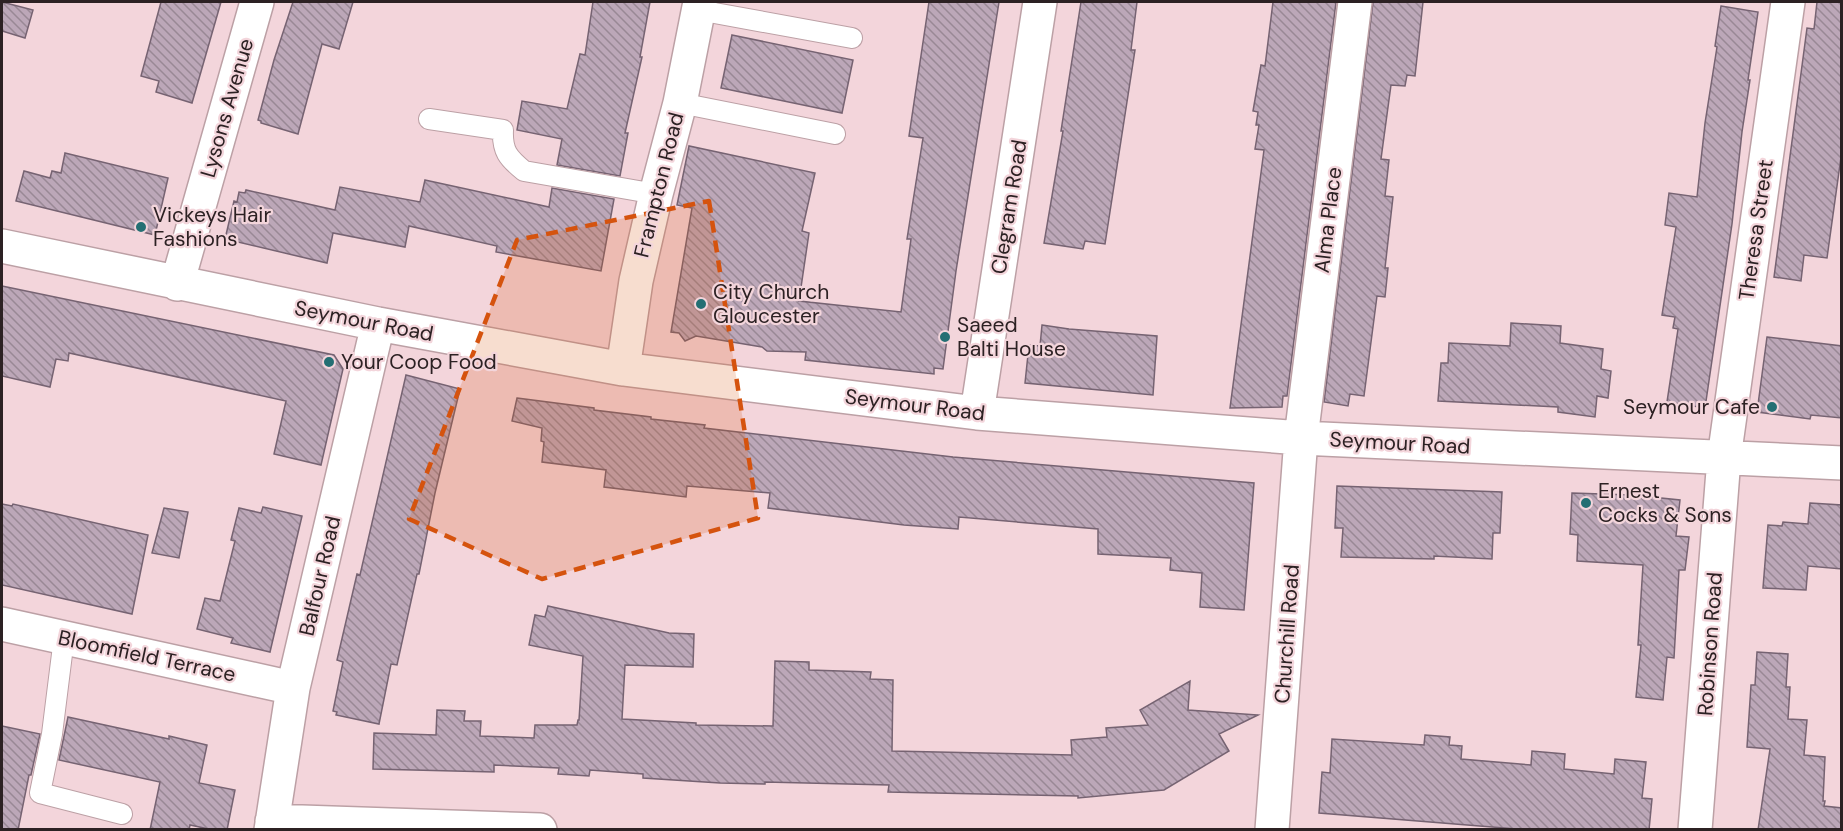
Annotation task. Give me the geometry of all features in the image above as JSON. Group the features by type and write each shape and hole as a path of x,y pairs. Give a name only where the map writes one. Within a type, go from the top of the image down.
{"street":[{"name":"Lysons Avenue","path":"177,284 257,2"},
{"name":"Clegram Road","path":"977,413 1040,2"},
{"name":"Alma Place","path":"1302,438 1355,2"},
{"name":"Theresa Street","path":"1724,458 1788,2"},
{"name":"Frampton Road","path":"623,369 636,280 680,103 699,6"},
{"name":"Seymour Road","path":"2,246 378,324 623,369 977,413 1302,438 1842,462"},
{"name":"Balfour Road","path":"272,825 293,688 378,324"},
{"name":"Churchill Road","path":"1272,830 1302,438"},
{"name":"Robinson Road","path":"1695,830 1724,458"},
{"name":"Bloomfield Terrace","path":"2,624 293,688"},
{"path":"272,825 540,830"}],"lane":[{"path":"699,6 852,38"},
{"path":"680,103 835,134"},
{"path":"429,119 503,130 502,145 511,160 524,171 656,194"},
{"path":"64,638 52,735 40,793 122,814"}],"highlighted area":[{"path":"709,201 758,518 542,579 409,519 517,240"}],"building":[{"path":"2,2 33,10 25,38 2,31"},
{"path":"161,2 221,2 192,103 156,92 159,81 141,76"},
{"path":"293,2 353,2 339,49 322,44 298,134 261,123 258,120"},
{"path":"593,2 650,2 640,57 642,57 625,133 628,133 620,176 557,165 562,139 517,130 522,101 567,109 580,54 585,55"},
{"path":"929,2 999,2 956,271 943,369 934,368 934,374 805,360 806,352 767,351 762,347 696,336 685,341 679,333 671,332 692,208 677,205 689,146 815,173 802,231 809,233 799,301 901,312 911,239 907,239 923,138 909,136"},
{"path":"1081,2 1137,2 1131,50 1135,50 1105,244 1085,241 1083,249 1044,243"},
{"path":"1273,2 1336,2 1287,396 1283,396 1282,407 1230,408 1264,150 1255,149 1259,125 1256,125 1258,112 1253,111 1261,65 1265,66"},
{"path":"1373,2 1423,2 1415,76 1407,75 1405,86 1391,85 1381,159 1389,160 1385,196 1393,197 1385,268 1388,268 1385,297 1377,296 1364,396 1350,394 1348,406 1324,402"},
{"path":"1817,2 1842,2 1842,150 1827,258 1804,255 1801,281 1774,277 1807,28 1814,29"},
{"path":"1721,6 1758,12 1732,224 1705,408 1667,402 1678,329 1673,328 1675,317 1662,315 1676,227 1665,225 1669,193 1697,197"},
{"path":"732,35 853,60 842,113 721,88"},
{"path":"65,153 168,178 155,235 16,201 24,171 50,178 52,171 61,173"},
{"path":"425,180 549,207 552,188 614,199 601,271 496,252 497,246 409,226 405,247 333,233 327,263 225,239 234,201 237,202 239,192 245,193 246,190 335,210 340,187 420,202"},
{"path":"2,286 334,355 343,369 321,465 274,454 286,401 69,353 68,361 56,359 50,387 2,376"},
{"path":"1511,323 1561,326 1560,343 1603,349 1601,369 1611,371 1608,398 1597,396 1595,417 1558,412 1558,407 1438,401 1441,363 1448,363 1449,343 1510,346"},
{"path":"1042,325 1157,336 1153,395 1025,383 1029,345 1040,346"},
{"path":"1767,337 1842,346 1842,418 1811,415 1810,419 1757,412"},
{"path":"406,375 460,389 397,665 391,664 379,724 336,715 337,712 333,711 343,662 337,660 357,574 360,575"},
{"path":"517,398 705,425 704,428 953,457 1254,483 1244,610 1200,607 1202,573 1170,570 1171,558 1098,554 1098,529 959,517 958,529 904,525 768,508 770,493 687,486 686,497 604,487 606,470 542,462 544,442 541,441 542,428 512,421"},
{"path":"1337,486 1502,492 1500,533 1493,533 1492,559 1434,556 1434,559 1341,557 1343,528 1335,528"},
{"path":"1572,493 1632,495 1680,500 1676,536 1689,537 1685,570 1679,570 1674,658 1667,657 1663,700 1636,697 1641,645 1638,645 1643,565 1577,561 1578,535 1570,534"},
{"path":"1810,503 1842,505 1842,569 1808,566 1806,590 1763,588 1768,525 1782,526 1783,522 1808,524"},
{"path":"2,504 12,506 13,504 148,535 132,614 2,585"},
{"path":"263,507 302,516 270,652 231,643 233,638 197,629 205,598 220,601 235,541 231,540 239,508 261,513"},
{"path":"164,508 188,512 179,558 152,553"},
{"path":"548,606 669,633 694,634 693,667 625,665 622,719 696,723 696,725 773,726 775,661 809,662 809,670 871,672 870,679 893,680 892,751 1072,755 1071,740 1107,737 1106,728 1148,725 1140,710 1190,681 1188,710 1258,715 1219,734 1229,751 1164,790 1078,798 1078,796 888,792 889,785 720,783 643,778 643,774 590,770 589,776 558,774 559,768 494,765 494,772 373,769 374,733 436,735 437,710 465,711 464,721 481,721 480,736 534,738 535,725 577,725 583,656 529,645 535,615 545,617"},
{"path":"1757,652 1788,654 1786,687 1790,687 1788,719 1807,720 1804,755 1825,757 1824,806 1842,808 1842,830 1758,830 1770,749 1747,747 1751,685 1755,685"},
{"path":"68,717 207,745 199,783 235,790 227,830 213,830 190,825 189,830 150,830 160,782 59,760"},
{"path":"2,726 40,734 18,830 2,830"},
{"path":"1425,735 1450,737 1449,745 1462,746 1461,759 1531,765 1532,751 1565,754 1564,769 1614,774 1615,759 1646,762 1642,798 1652,799 1649,830 1530,830 1319,813 1322,772 1330,773 1332,739 1424,745"}],"place":[{"name":"Vickeys Hair Fashions","path":"141,227"},
{"name":"City Church Gloucester","path":"701,304"},
{"name":"Saeed Balti House","path":"945,337"},
{"name":"Your Coop Food","path":"329,362"},
{"name":"Seymour Cafe","path":"1772,407"},
{"name":"Ernest Cocks & Sons","path":"1586,503"}]}
